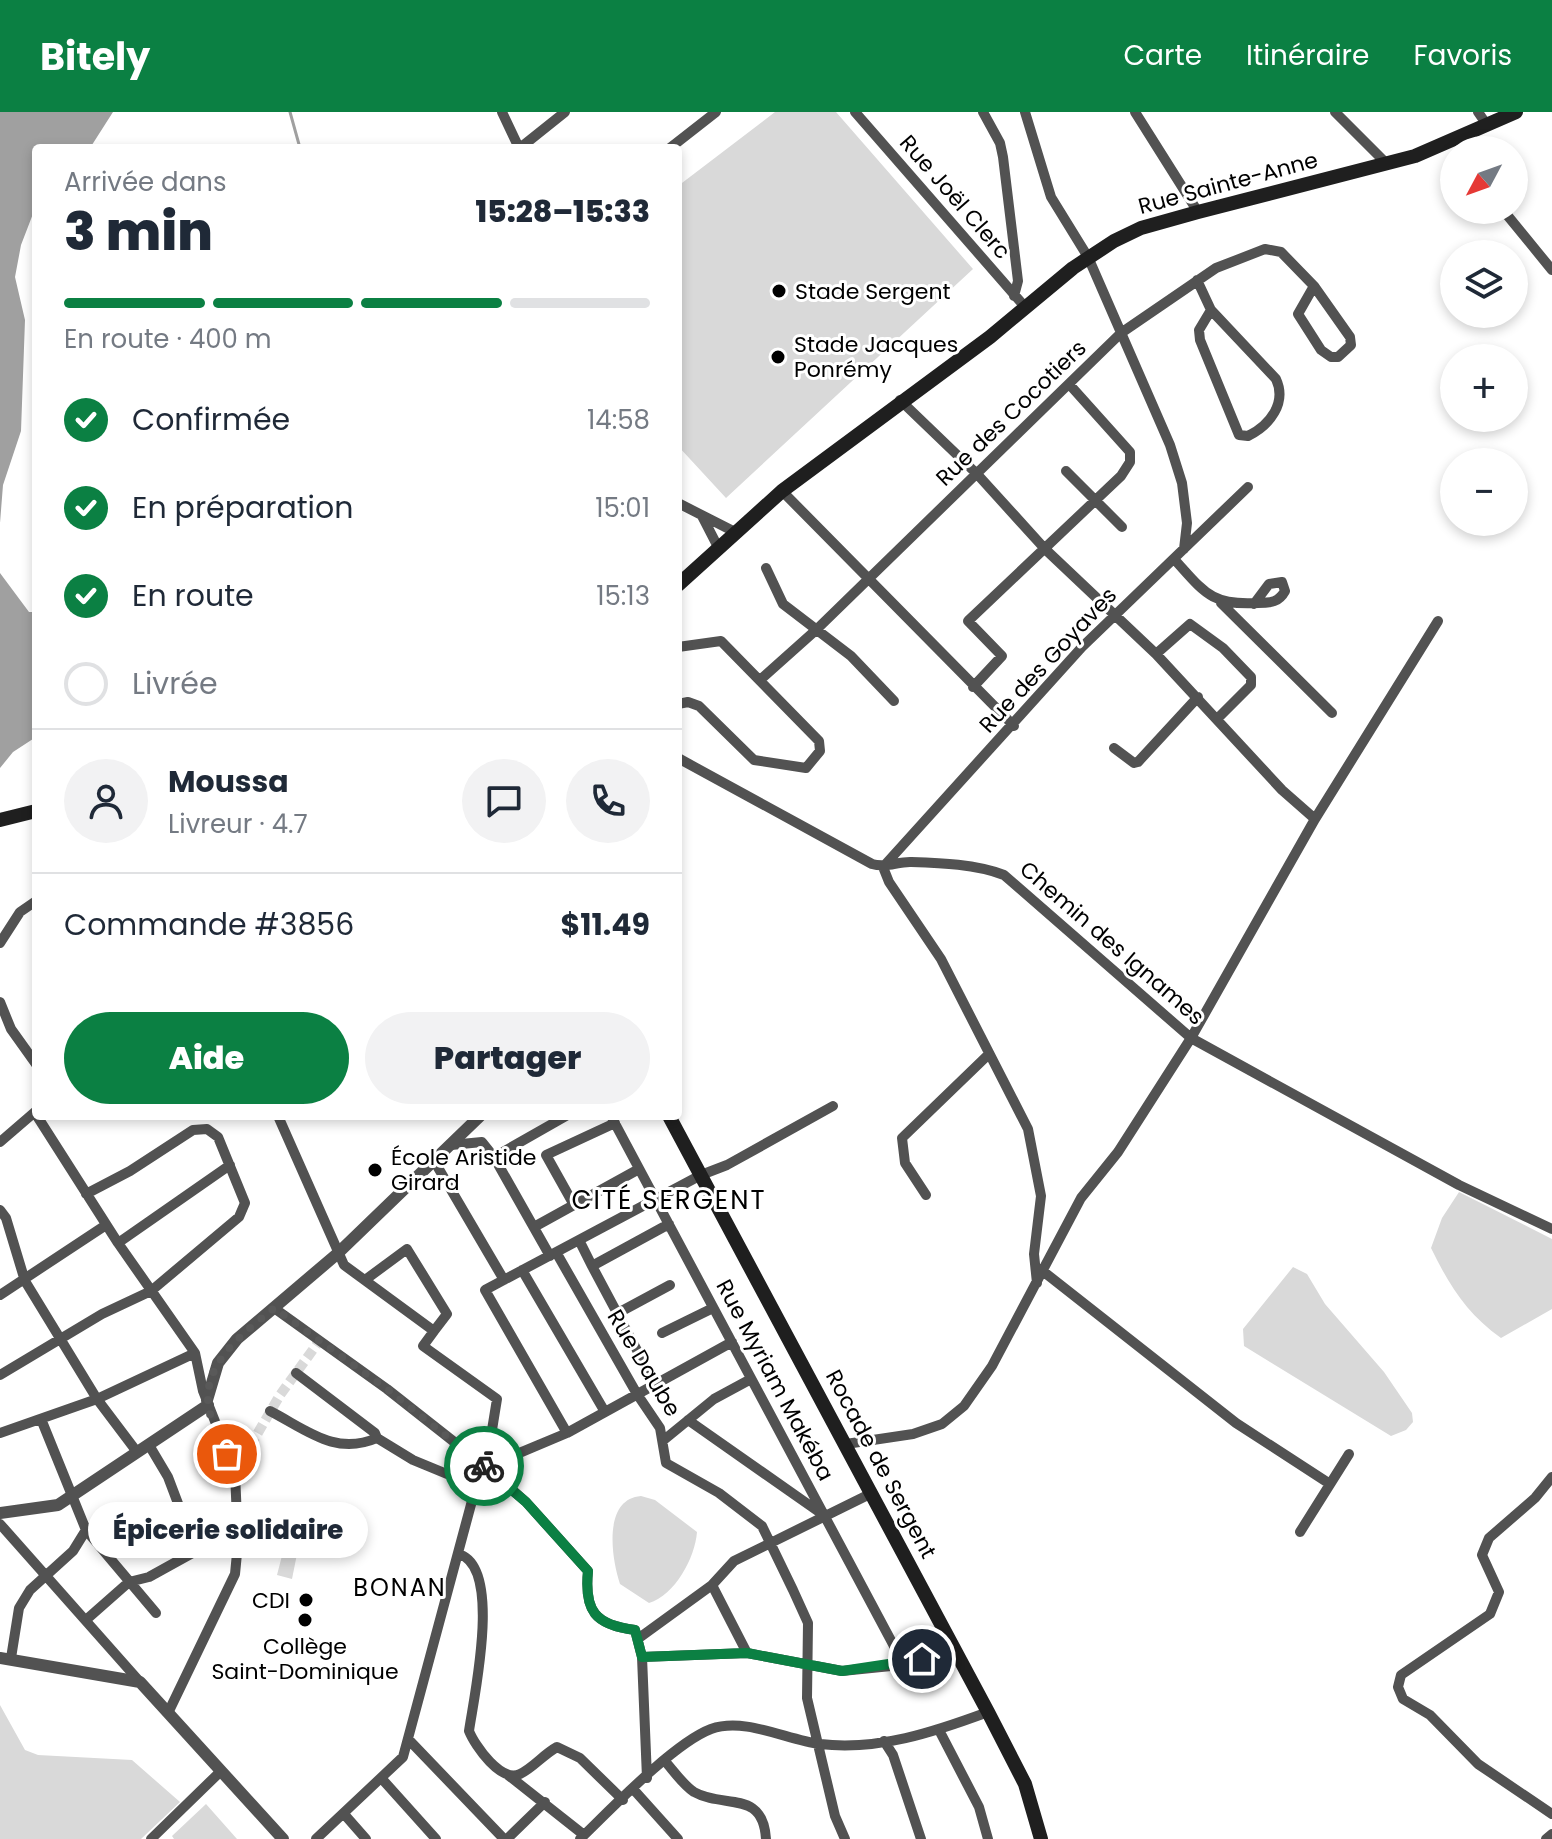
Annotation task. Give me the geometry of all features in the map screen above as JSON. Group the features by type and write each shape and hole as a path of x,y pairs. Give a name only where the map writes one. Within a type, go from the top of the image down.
{"main road":[{"name":"Rue Sainte-Anne","path":"1470,136 1516,112"},
{"name":"Rue Sainte-Anne","path":"682,581 782,491 1026,308 1088,257 1141,228 1440,150"},
{"path":"0,820 32,812"},
{"name":"Rocade de Sergent","path":"671,1120 988,1712 1025,1784 1041,1839"}],"street":[{"path":"502,112 518,144"},
{"path":"525,144 565,112"},
{"path":"675,144 716,112"},
{"name":"Rue Joël Clerc","path":"855,112 1026,308"},
{"path":"983,112 1000,143 1003,157 1018,281 1014,296"},
{"path":"1025,112 1051,197 1088,257 1149,392 1182,483 1187,523 1184,549"},
{"path":"1135,112 1198,212"},
{"path":"1335,112 1387,164"},
{"path":"1478,112 1487,125"},
{"path":"1514,224 1552,270"},
{"name":"Rue des Cocotiers","path":"760,680 816,630 1121,333 1197,280 1239,257 1265,249 1281,252 1314,286 1350,337 1351,345 1338,357 1331,357 1321,350 1298,314 1314,286"},
{"path":"1197,280 1211,310 1276,379 1281,389 1274,414 1248,436 1239,435 1200,340 1199,330 1211,310"},
{"path":"973,687 1002,656 968,621 1127,468 1131,456 1069,384"},
{"path":"900,400 977,474 1045,549 1156,654 1282,790 1315,819"},
{"path":"1066,471 1122,527"},
{"name":"Rue des Goyaves","path":"883,867 1014,726 1082,647 1248,487"},
{"path":"782,491 1014,726"},
{"path":"682,505 737,533"},
{"path":"701,515 719,549"},
{"path":"1174,559 1203,592 1221,603 1332,713"},
{"path":"766,568 783,604 869,673 894,701"},
{"path":"1221,603 1254,604"},
{"path":"846,1444 913,1434 942,1424 964,1406 992,1366 1081,1198 1118,1152 1191,1038 1315,819 1438,621"},
{"path":"1156,654 1190,624 1236,661 1251,677 1251,685 1218,718"},
{"path":"682,646 721,641 819,741 818,756 806,768 754,760 699,706 682,703"},
{"path":"1114,748 1131,762 1138,762 1198,697"},
{"path":"682,760 883,867 889,882 941,959 1028,1129 1041,1196 1034,1254 1037,1283"},
{"name":"Chemin des Ignames","path":"883,867 906,862 987,869 1004,875 1191,1038 1420,1164 1552,1229"},
{"path":"0,943 20,912 32,904"},
{"path":"0,1002 11,1029 32,1058"},
{"path":"926,1195 905,1163 902,1138 989,1054"},
{"path":"567,1433 485,1290 701,1175 727,1165 833,1106"},
{"path":"0,1142 32,1117"},
{"path":"40,1120 106,1225 196,1356 208,1403 235,1472 238,1543 235,1574 169,1707"},
{"path":"280,1120 344,1265 434,1331"},
{"path":"0,1513 44,1509 75,1494 208,1403 218,1363 237,1339 337,1254 474,1120 482,1142 494,1157 559,1120"},
{"path":"574,1205 546,1155 613,1120"},
{"name":"Rue Myriam Makéba","path":"613,1120 903,1663"},
{"path":"0,1375 102,1314 151,1291 239,1217 245,1203 218,1137 207,1129 193,1130 130,1171 86,1194"},
{"path":"445,1146 482,1142"},
{"name":"Rue Daube","path":"494,1157 665,1439 662,1450 666,1463 719,1493 751,1517 762,1526 768,1545"},
{"path":"433,1159 504,1280"},
{"path":"118,1243 230,1165"},
{"path":"534,1227 639,1169"},
{"path":"0,1210 6,1218 25,1281 97,1399 168,1477 196,1551"},
{"path":"592,1266 669,1224"},
{"path":"0,1295 106,1225"},
{"path":"579,1240 655,1384"},
{"path":"316,1839 401,1761 476,1486 486,1467 497,1399 423,1346 447,1314 407,1249 365,1280"},
{"path":"522,1270 605,1412"},
{"path":"1044,1272 1236,1423 1330,1484"},
{"path":"618,1313 670,1285"},
{"path":"274,1308 387,1389 526,1502 588,1571 586,1593 590,1607 603,1623 635,1630 642,1657 647,1778"},
{"path":"662,1333 713,1308"},
{"path":"486,1467 567,1433 732,1342"},
{"path":"0,1433 97,1399 196,1356 218,1363"},
{"path":"296,1373 375,1433 377,1438 413,1460 476,1486"},
{"path":"665,1439 714,1399 751,1379"},
{"path":"270,1411 332,1443 354,1447 377,1438"},
{"path":"41,1419 75,1494 86,1530 156,1613"},
{"path":"688,1420 824,1515"},
{"path":"1300,1532 1349,1454"},
{"path":"1552,1477 1508,1525 1489,1538 1482,1555 1499,1592 1490,1614 1401,1675 1398,1687 1403,1699 1430,1715 1478,1764 1552,1814"},
{"path":"639,1638 712,1585 734,1561 872,1493"},
{"path":"138,1542 110,1518 86,1530 73,1551 46,1574 19,1608 6,1658 145,1687"},
{"path":"0,1524 145,1687 169,1707 221,1771 283,1839"},
{"path":"87,1619 129,1582 149,1577 196,1551 238,1543"},
{"path":"768,1545 808,1623 807,1698 835,1816 845,1839"},
{"path":"458,1554 466,1556 478,1569 484,1604 469,1731 475,1746 545,1802 582,1837 664,1760 689,1740 714,1728 748,1727 819,1744 860,1745 939,1730 988,1712"},
{"path":"712,1585 747,1653"},
{"path":"642,1657 747,1653 842,1671 903,1663 955,1650"},
{"path":"939,1730 979,1807 988,1839"},
{"path":"409,1740 505,1839 545,1802"},
{"path":"884,1741 893,1755 921,1839"},
{"path":"508,1775 519,1775 557,1747 580,1758 623,1800"},
{"path":"664,1760 693,1792 740,1802 756,1810 765,1827 766,1839"},
{"path":"151,1839 221,1771"},
{"path":"382,1779 436,1839"},
{"path":"634,1790 674,1838"},
{"path":"344,1814 366,1839"},
{"path":"1546,1839 1552,1834"}],"shaded area":[{"path":"0,112 113,112 93,144 32,144 32,216 21,245 15,277 25,320 21,431 3,485 0,523"},
{"name":"Stade Jacques Ponrémy","path":"775,112 836,112 973,269 726,498 682,450 682,183"},
{"path":"0,573 32,612 32,740 13,752 0,768"},
{"path":"1459,1192 1552,1239 1552,1309 1501,1338 1478,1319 1460,1298 1431,1248 1442,1218"},
{"path":"1293,1267 1307,1274 1325,1304 1384,1372 1412,1413 1413,1422 1406,1430 1391,1436 1244,1346 1243,1329"},
{"path":"641,1496 655,1500 697,1532 682,1574 667,1592 649,1603 620,1584 614,1559 615,1518 620,1507"},
{"path":"294,1509 304,1510 299,1528 319,1535 321,1528 330,1531 323,1549 299,1544 292,1579 277,1575"},
{"path":"0,1705 25,1750 38,1755 132,1760 180,1802 141,1839 0,1839"},
{"path":"206,1804 237,1839 174,1839 172,1836"}],"waterway":[{"path":"290,112 299,144"}],"tunnel":[{"path":"235,1472 280,1395 320,1340"}],"way so far":[{"path":"227,1454 208,1405 212,1379 218,1363 237,1339 274,1308 387,1389 484,1466"}],"place":[{"name":"Stade Sergent","path":"779,291"},
{"name":"Stade Jacques Ponrémy","path":"778,357"},
{"name":"École Aristide Girard","path":"375,1170"},
{"name":"Épicerie solidaire","path":"227,1454"},
{"name":"CDI","path":"306,1600"},
{"name":"Collège Saint-Dominique","path":"305,1620"}],"district":[{"name":"CITÉ SERGENT","path":"669,1200"},
{"name":"BONAN","path":"400,1587"}],"route":[{"path":"484,1466 526,1502 588,1571 586,1593 590,1607 603,1623 635,1630 642,1657 747,1653 842,1671 922,1659"}]}
